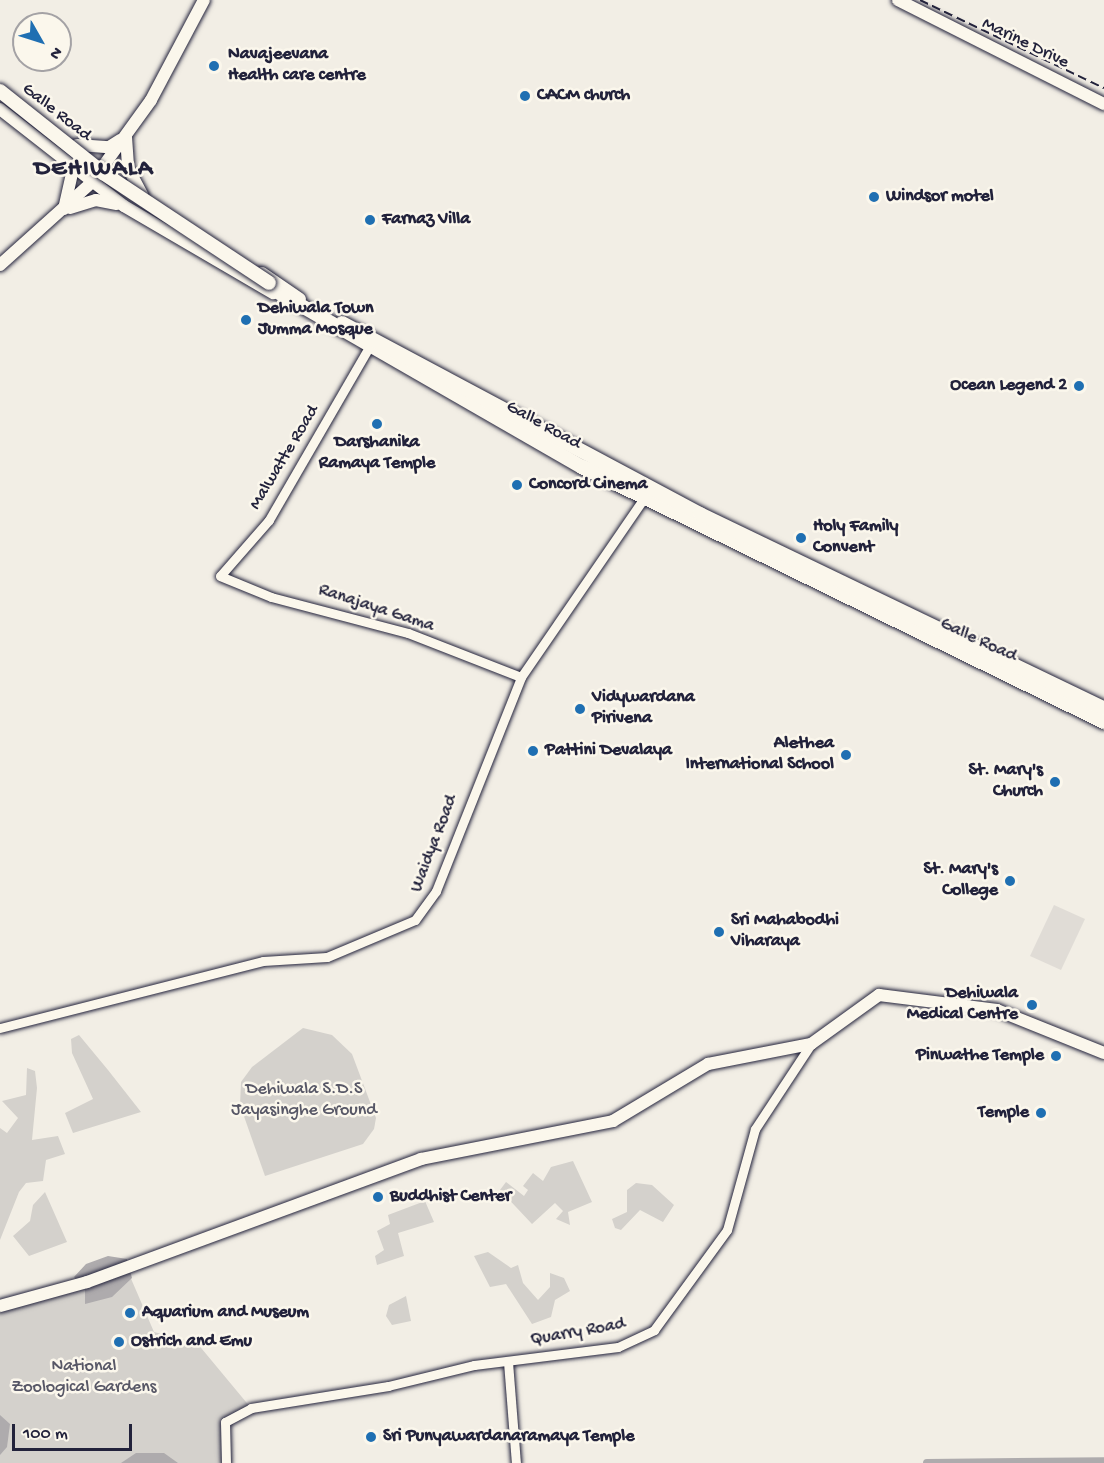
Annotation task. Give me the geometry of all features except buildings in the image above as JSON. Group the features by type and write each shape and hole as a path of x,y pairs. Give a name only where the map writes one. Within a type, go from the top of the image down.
{"highway":[{"name":"Galle Road","path":"0,91 103,173 268,284"},
{"name":"Galle Road","path":"0,101 98,180 296,301 368,349 647,494 907,620 1104,722"},
{"name":"Galle Road","path":"296,301 647,494"},
{"name":"Galle Road","path":"907,620 1104,708"}],"main road":[{"path":"0,265 63,211 91,183 126,136 204,0"},
{"name":"Marine Drive","path":"898,0 1104,104"},
{"path":"0,86 141,194 296,301"},
{"path":"0,109 73,170 124,206 165,231 296,301"},
{"path":"47,148 57,143 60,132"},
{"path":"77,145 109,147 126,136"},
{"path":"126,136 128,168 141,194"},
{"path":"63,211 73,170"},
{"path":"63,211 96,200 124,206"},
{"path":"165,231 165,221 175,216"},
{"path":"0,1306 87,1282 421,1159 613,1121 729,1056 811,1044 879,995 997,1010 1104,1053"}],"street":[{"name":"Malwatte Road","path":"220,576 269,520 368,349"},
{"name":"Waidya Road","path":"0,1028 263,961 327,957 409,926 436,891 521,677 647,494"},
{"name":"Ranajaya Gama","path":"220,576 271,597 408,633 521,677"},
{"name":"Quarry Road","path":"226,1463 225,1422 251,1408 508,1362 618,1347 654,1330 727,1230 754,1130 811,1044"},
{"path":"508,1362 516,1463"}],"shaded area":[{"path":"1054,905 1085,919 1061,970 1030,956"},
{"path":"108,1256 127,1259 132,1278 112,1297 85,1304 85,1289 74,1277 86,1264"},
{"path":"0,1415 10,1424 7,1447 0,1455"},
{"path":"136,1453 164,1453 178,1463 121,1463"}],"green space":[{"name":"Dehiwala S.D.S Jayasinghe Ground","path":"303,1028 332,1035 352,1054 376,1118 374,1129 363,1144 265,1176 240,1105 241,1082 252,1067"},
{"path":"79,1035 141,1112 73,1133 65,1113 93,1099 72,1053 71,1039"},
{"path":"27,1068 35,1071 37,1088 32,1140 58,1136 65,1154 46,1160 43,1181 26,1183 19,1192 0,1240 0,1128 7,1133 18,1118 2,1101 26,1095"},
{"path":"573,1161 592,1202 568,1212 570,1225 556,1219 563,1211 555,1203 532,1224 500,1190 506,1182 524,1196 528,1190 523,1186 533,1173 543,1181 551,1167"},
{"path":"636,1183 652,1185 674,1205 663,1222 640,1210 621,1230 615,1228 612,1219 627,1212 627,1190"},
{"path":"45,1192 67,1242 29,1256 13,1236 30,1221 33,1205"},
{"path":"425,1201 434,1222 398,1233 404,1256 377,1265 375,1256 384,1250 377,1231 390,1224 388,1215"},
{"path":"488,1252 511,1268 518,1265 523,1283 538,1300 550,1287 550,1273 564,1278 570,1291 555,1300 551,1317 532,1324 506,1284 490,1287 474,1256"},
{"name":"National Zoological Gardens","path":"126,1267 154,1332 197,1343 251,1408 225,1422 226,1463 0,1463 0,1306"},
{"path":"406,1296 411,1321 392,1325 386,1316 389,1305"}],"waterway":[{"path":"927,1463 1104,1461"}],"railway":[{"path":"920,0 1104,88"}],"place":[{"name":"Navajeevana Health care centre","path":"214,66"},
{"name":"CACM church","path":"525,96"},
{"name":"Windsor motel","path":"874,197"},
{"name":"Farnaz Villa","path":"370,220"},
{"name":"Dehiwala Town Jumma Mosque","path":"246,320"},
{"name":"Ocean Legend 2","path":"1079,386"},
{"name":"Darshanika Ramaya Temple","path":"377,424"},
{"name":"Concord Cinema","path":"517,485"},
{"name":"Holy Family Convent","path":"801,538"},
{"name":"Vidywardana Pirivena","path":"580,709"},
{"name":"Pattini Devalaya","path":"533,751"},
{"name":"Alethea International School","path":"846,755"},
{"name":"St. Mary's Church","path":"1055,782"},
{"name":"St. Mary's College","path":"1010,881"},
{"name":"Sri Mahabodhi Viharaya","path":"719,932"},
{"name":"Dehiwala Medical Centre","path":"1032,1005"},
{"name":"Pinwathe Temple","path":"1056,1056"},
{"name":"Temple","path":"1041,1113"},
{"name":"Buddhist Center","path":"378,1197"},
{"name":"Aquarium and Museum","path":"130,1313"},
{"name":"Ostrich and Emu","path":"119,1342"},
{"name":"Sri Punyawardanaramaya Temple","path":"371,1437"}],"district":[{"name":"DEHIWALA","path":"94,170"}]}
